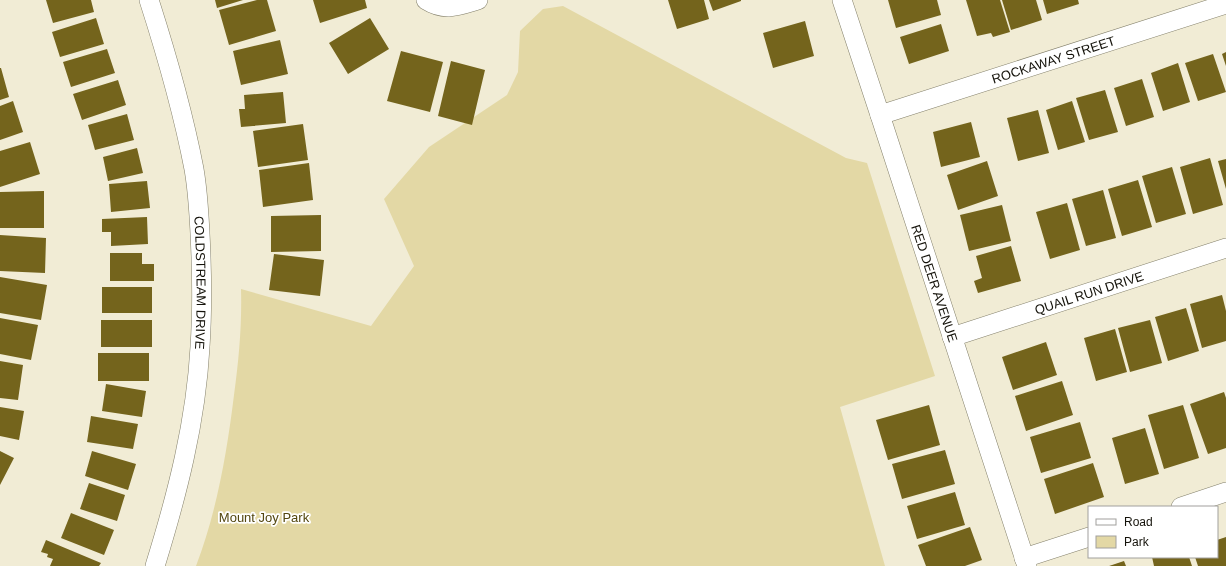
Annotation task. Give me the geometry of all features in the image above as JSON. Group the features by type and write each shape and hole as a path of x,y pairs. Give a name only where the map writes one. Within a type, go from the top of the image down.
{"street":[{"name":"COLDSTREAM DRIVE","path":"149,0 169,62 183,116 194,171 200,233 202,288 200,348 193,407 182,472 155,566"},
{"path":"426,0 442,8 454,7 478,0"},
{"name":"RED DEER AVENUE","path":"842,0 1026,562"},
{"name":"ROCKAWAY STREET","path":"880,115 1226,4"},
{"name":"QUAIL RUN DRIVE","path":"952,337 1226,248"},
{"path":"1184,506 1226,492"},
{"path":"1026,562 1088,537"}],"green space":[{"name":"Mount Joy Park","path":"563,6 846,158 867,163 935,376 840,407 885,566 196,566 210,524 228,438 239,355 241,289 371,326 414,266 384,199 429,147 507,95 518,72 520,31 543,9"}],"building":[{"path":"46,0 91,0 94,12 53,23"},
{"path":"215,0 243,0 217,8"},
{"path":"257,0 267,0 276,31 229,45 219,10"},
{"path":"313,0 365,0 367,8 320,23"},
{"path":"668,0 704,0 709,19 677,29"},
{"path":"709,0 741,0 741,1 713,11"},
{"path":"888,0 937,0 941,15 896,28"},
{"path":"966,0 1000,0 1010,32 993,37 991,33 977,36"},
{"path":"1002,0 1036,0 1042,20 1011,30"},
{"path":"1043,0 1078,0 1079,4 1047,14"},
{"path":"96,18 104,44 60,57 52,32"},
{"path":"370,18 389,49 348,74 329,43"},
{"path":"805,21 814,56 773,68 763,33"},
{"path":"941,24 949,51 909,64 900,37"},
{"path":"280,40 288,74 241,85 233,51"},
{"path":"107,49 115,73 71,87 63,62"},
{"path":"401,51 443,62 430,112 387,101"},
{"path":"1226,52 1226,66 1222,54"},
{"path":"1213,54 1226,92 1198,101 1185,63"},
{"path":"451,61 485,70 472,125 438,116"},
{"path":"1178,63 1190,102 1163,111 1151,73"},
{"path":"0,68 9,97 0,100"},
{"path":"1142,79 1154,117 1126,126 1114,88"},
{"path":"118,80 126,105 82,120 73,94"},
{"path":"1105,90 1118,132 1089,140 1076,98"},
{"path":"283,92 286,123 241,127 239,109 245,109 244,95"},
{"path":"13,101 23,132 0,140 0,106"},
{"path":"1072,101 1085,142 1058,150 1046,110"},
{"path":"1038,110 1049,153 1018,161 1007,118"},
{"path":"127,114 134,140 95,150 88,125"},
{"path":"971,122 980,157 941,167 933,132"},
{"path":"303,124 308,160 258,167 253,131"},
{"path":"30,142 40,174 0,187 0,151"},
{"path":"137,148 143,173 108,181 103,157"},
{"path":"1210,158 1223,205 1193,214 1180,167"},
{"path":"1226,159 1226,189 1218,161"},
{"path":"987,161 998,196 958,210 947,175"},
{"path":"309,163 313,200 263,207 259,170"},
{"path":"1172,167 1186,214 1156,223 1142,176"},
{"path":"1138,180 1152,227 1122,236 1108,189"},
{"path":"147,181 150,208 111,212 109,184"},
{"path":"1103,190 1116,238 1086,246 1072,199"},
{"path":"44,191 44,228 0,228 0,192"},
{"path":"1067,203 1080,250 1050,259 1036,212"},
{"path":"1002,205 1011,241 969,251 960,215"},
{"path":"321,215 321,251 271,252 271,216"},
{"path":"147,217 148,244 111,246 111,232 102,232 102,219"},
{"path":"0,235 46,238 45,273 0,271"},
{"path":"1011,246 1021,281 978,293 974,281 982,278 976,256"},
{"path":"110,253 142,253 142,264 154,264 154,281 110,281"},
{"path":"274,254 324,260 320,296 269,290"},
{"path":"0,277 47,285 41,320 0,313"},
{"path":"102,287 152,287 152,313 102,313"},
{"path":"1222,295 1226,311 1226,341 1202,348 1190,304"},
{"path":"1186,308 1199,351 1168,361 1155,317"},
{"path":"0,318 38,325 31,360 0,354"},
{"path":"101,320 152,320 152,347 101,347"},
{"path":"1150,320 1162,363 1130,372 1118,328"},
{"path":"1115,329 1127,372 1096,381 1084,338"},
{"path":"1046,342 1057,375 1013,390 1002,357"},
{"path":"98,353 149,353 149,381 98,381"},
{"path":"0,361 23,365 18,400 0,398"},
{"path":"1062,381 1073,415 1026,431 1015,396"},
{"path":"106,384 146,391 142,417 102,411"},
{"path":"1224,392 1226,398 1226,448 1208,454 1190,404"},
{"path":"929,405 940,445 888,460 876,420"},
{"path":"1183,405 1199,458 1164,469 1148,415"},
{"path":"0,407 24,411 19,440 0,436"},
{"path":"91,416 138,424 133,449 87,442"},
{"path":"1080,422 1091,458 1041,473 1030,437"},
{"path":"1145,428 1159,474 1125,484 1112,438"},
{"path":"945,450 955,484 902,499 892,464"},
{"path":"0,451 14,458 0,485"},
{"path":"92,451 136,464 128,490 85,476"},
{"path":"1093,463 1104,497 1055,514 1044,479"},
{"path":"89,483 125,495 117,521 80,509"},
{"path":"955,492 965,525 917,539 907,506"},
{"path":"71,513 114,530 104,555 61,538"},
{"path":"970,527 982,560 965,566 926,566 918,545"},
{"path":"1226,537 1226,566 1198,566 1195,558 1218,558 1218,540"},
{"path":"46,540 101,563 99,566 50,566 53,559 47,557 48,554 41,552"},
{"path":"1152,558 1189,558 1192,566 1154,566"},
{"path":"1124,561 1126,566 1109,566"}]}
